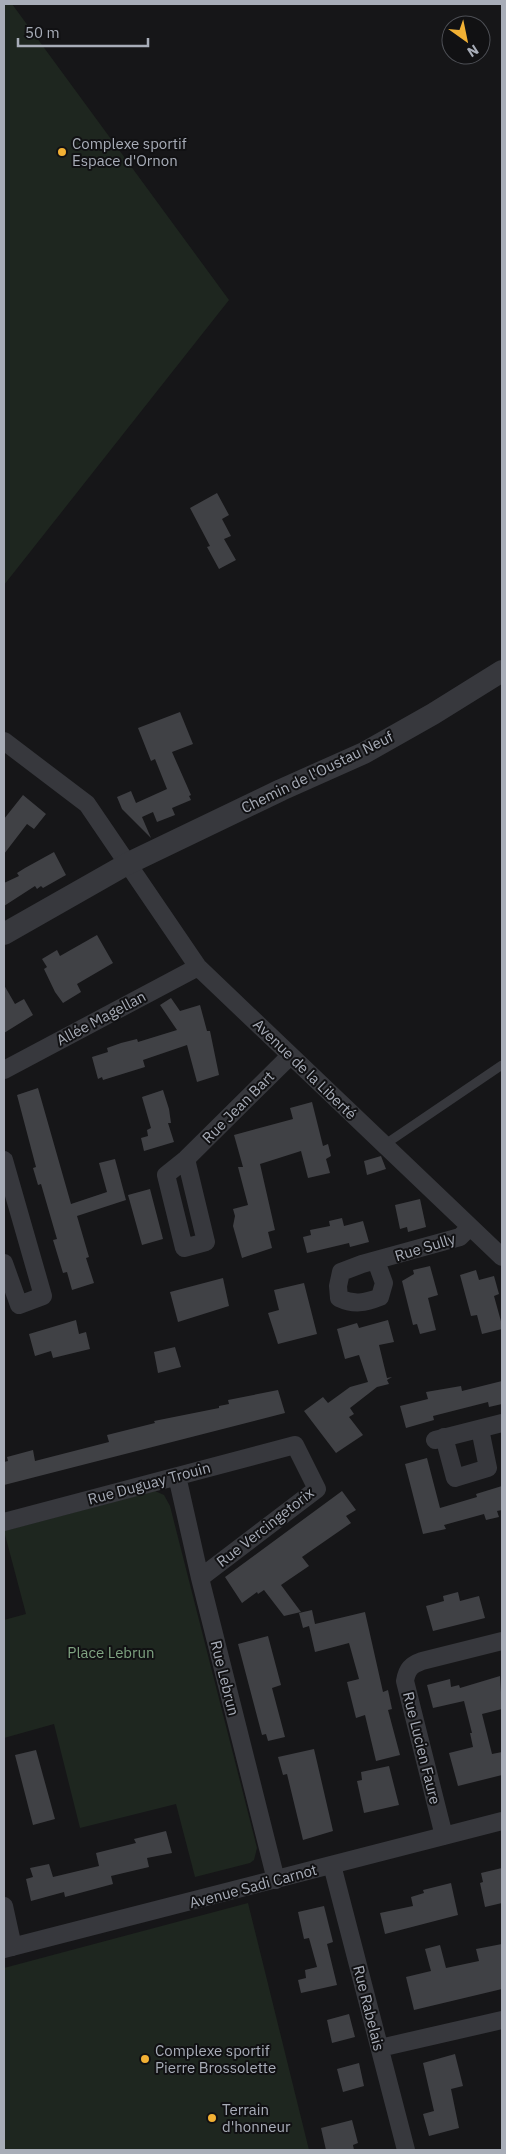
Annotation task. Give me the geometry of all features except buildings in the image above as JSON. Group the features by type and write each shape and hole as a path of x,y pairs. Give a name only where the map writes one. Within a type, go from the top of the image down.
{"street":[{"name":"Chemin de l'Oustau Neuf","path":"4,934 127,864 364,752 433,714 502,671"},
{"name":"Avenue de la Liberté","path":"4,741 87,804 198,967 502,1258"},
{"name":"Allée Magellan","path":"4,1070 198,967"},
{"name":"Rue Jean Bart","path":"186,1159 290,1056"},
{"path":"4,1160 43,1296 19,1305 4,1262 28,1244"},
{"name":"Rue Sully","path":"376,1261 460,1238 470,1227"},
{"path":"480,1429 488,1468 455,1478 440,1438 502,1422"},
{"name":"Rue Duguay Trouin","path":"4,1522 295,1445"},
{"name":"Rue Vercingetorix","path":"200,1578 318,1489 295,1445"},
{"name":"Rue Lebrun","path":"177,1476 200,1578 276,1880"},
{"name":"Rue Lucien Faure","path":"444,1836 405,1681 406,1671 412,1665 422,1661 502,1641"},
{"name":"Avenue Sadi Carnot","path":"9,1948 502,1821"},
{"name":"Rue Rabelais","path":"332,1865 406,2150"},
{"path":"4,1906 9,1948"},
{"path":"380,2048 502,2020"}],"lane":[{"path":"384,1145 502,1065"}],"green space":[{"name":"Complexe sportif Espace d'Ornon","path":"4,4 12,4 229,300 4,585"},
{"name":"Place Lebrun","path":"155,1491 164,1495 170,1506 257,1848 254,1860 250,1863 195,1877 176,1804 80,1828 54,1724 4,1738 4,1620 26,1614 4,1531"},
{"name":"Complexe sportif Pierre Brossolette","path":"248,1903 309,2150 4,2150 4,1968"}],"place":[{"name":"Complexe sportif Espace d'Ornon","path":"62,152"},
{"name":"Complexe sportif Pierre Brossolette","path":"145,2059"},
{"name":"Terrain d'honneur","path":"212,2118"}]}
